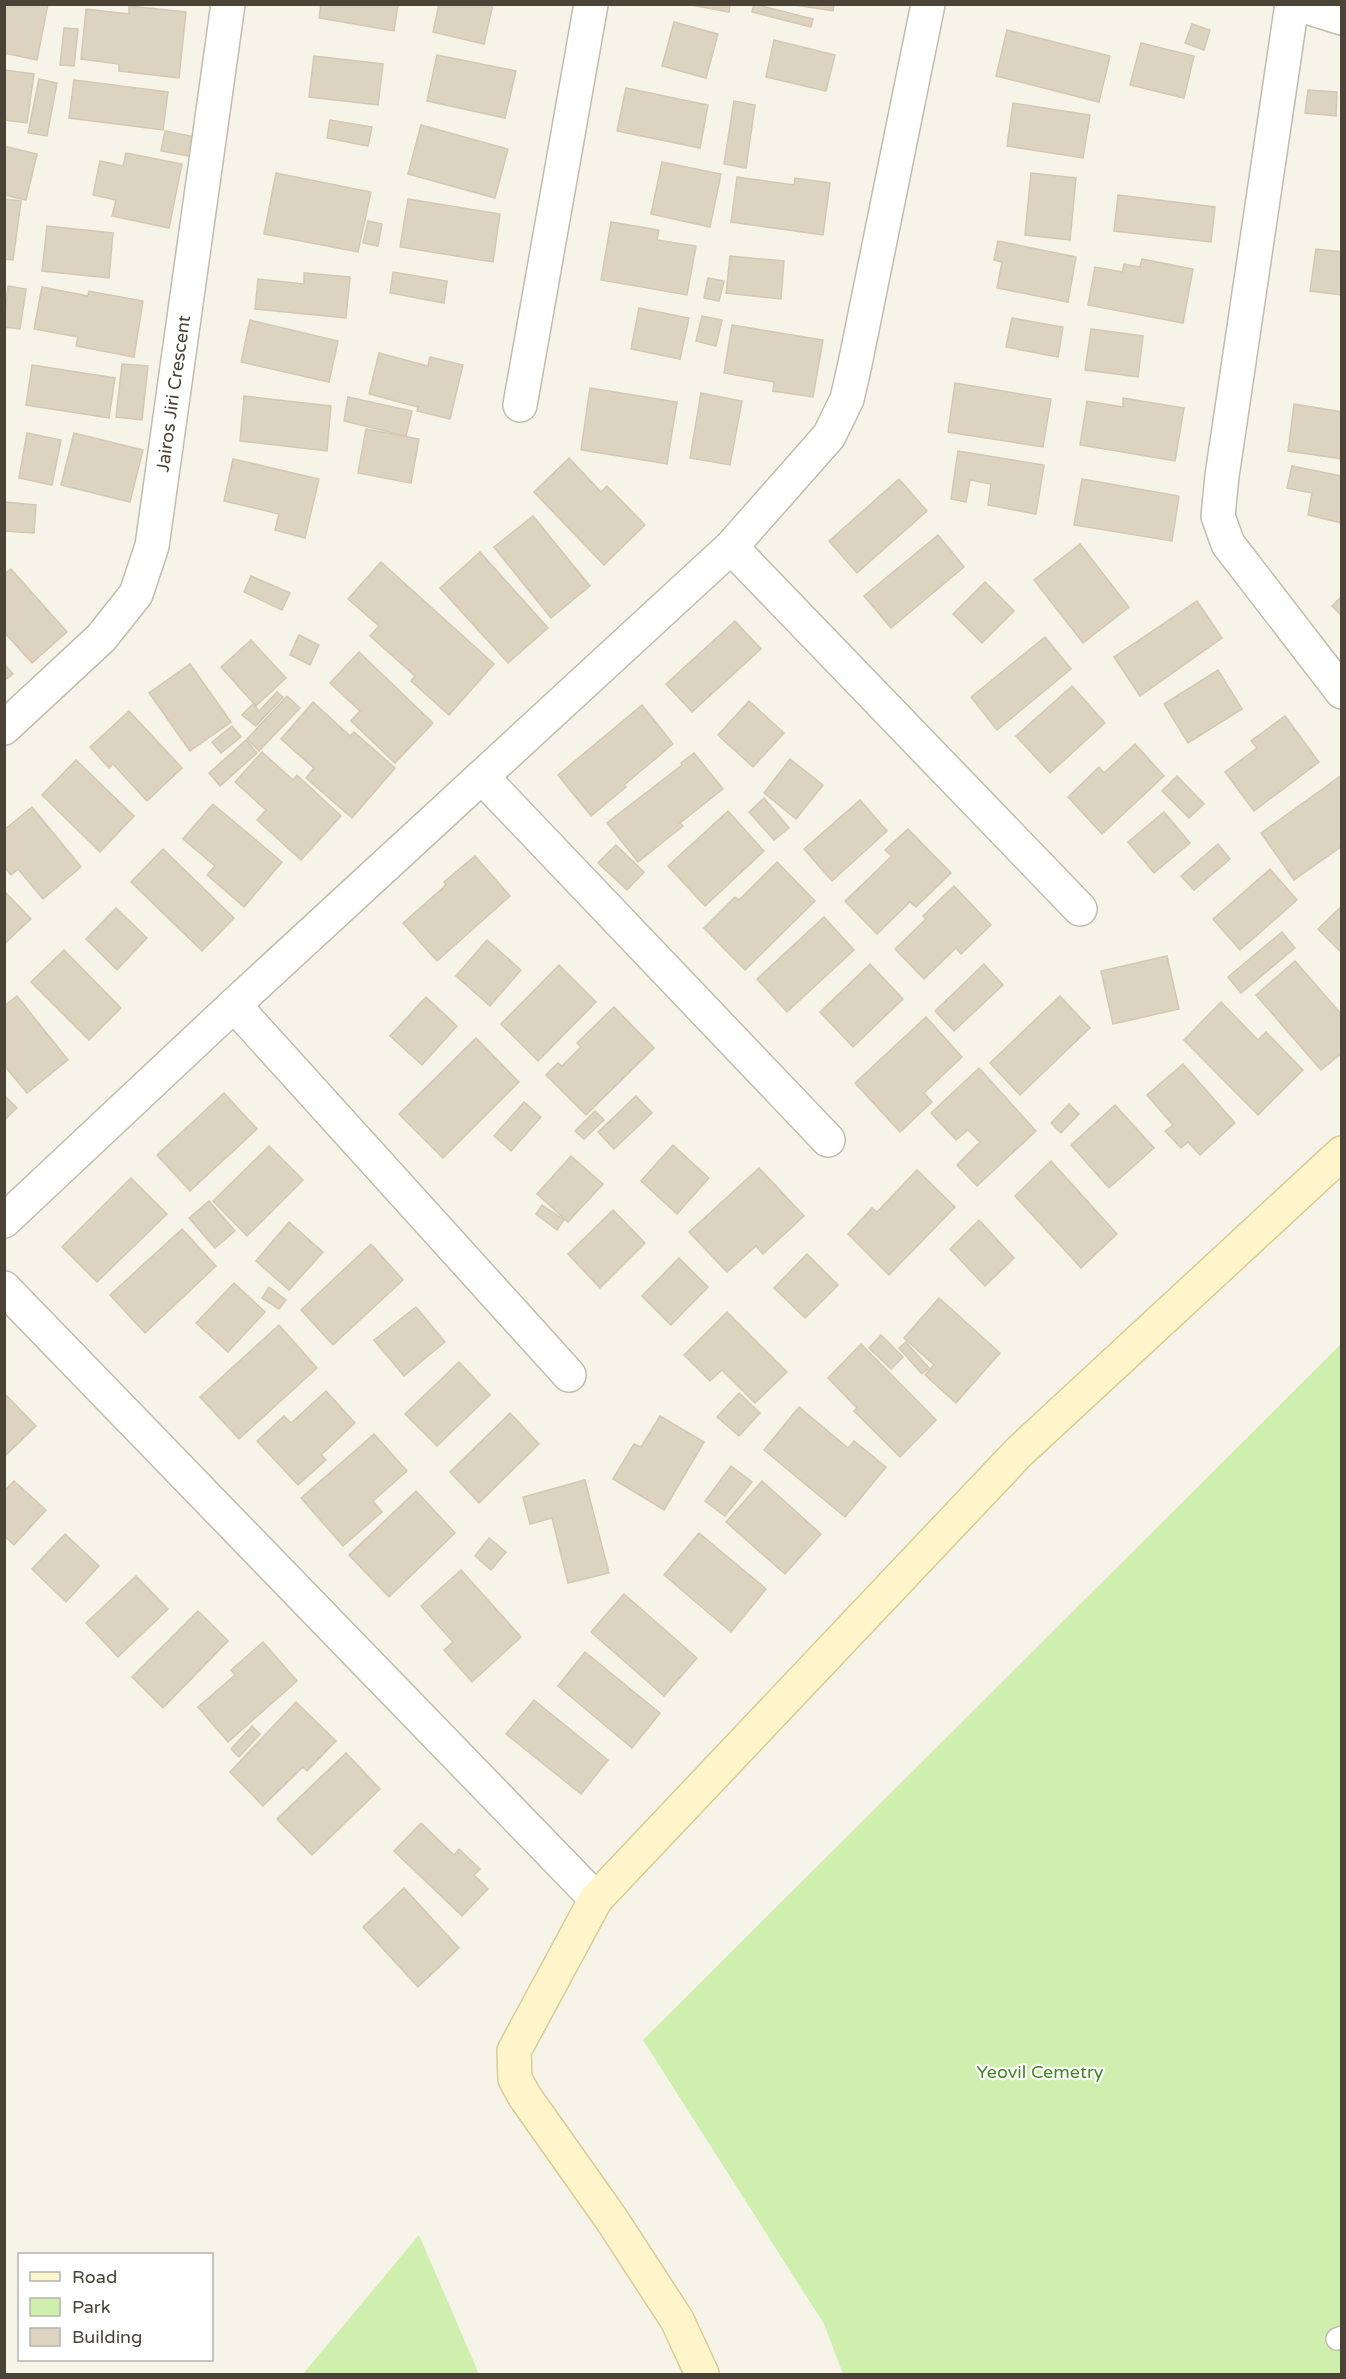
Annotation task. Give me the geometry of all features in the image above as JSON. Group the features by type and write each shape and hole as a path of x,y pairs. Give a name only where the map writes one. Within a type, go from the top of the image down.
{"street":[{"name":"Jairos Jiri Crescent","path":"4,728 101,638 136,594 152,546 228,4"},
{"path":"520,405 591,4"},
{"path":"4,1221 234,1005 731,547 829,436 847,399 927,4"},
{"path":"1341,18 1294,4 1222,476 1218,516 1228,544 1341,692"},
{"path":"731,547 1080,909"},
{"path":"482,777 828,1140"},
{"path":"234,1005 569,1375"},
{"path":"702,2374 677,2320 612,2220 525,2097 515,2079 514,2050 596,1899 1018,1452 1341,1153"},
{"path":"4,1288 596,1899"}],"green space":[{"name":"Yeovil Cemetry","path":"1341,1344 1341,2374 843,2374 824,2324 643,2040"},
{"path":"419,2235 479,2374 303,2374"}],"building":[{"path":"4,4 48,4 37,60 4,53"},
{"path":"321,4 398,4 394,31 319,18"},
{"path":"439,4 493,4 484,44 433,32"},
{"path":"686,4 730,4 729,12"},
{"path":"754,4 813,19 811,27 752,12"},
{"path":"789,4 834,4 833,11"},
{"path":"129,6 186,12 179,78 119,71 119,64 81,59 86,9 129,14"},
{"path":"674,22 718,34 706,78 662,66"},
{"path":"1192,24 1210,30 1204,50 1185,43"},
{"path":"64,28 78,29 74,66 60,65"},
{"path":"1007,30 1110,56 1099,102 996,76"},
{"path":"774,40 835,55 826,91 766,77"},
{"path":"1141,43 1194,56 1184,98 1130,85"},
{"path":"437,55 516,71 505,118 427,101"},
{"path":"314,56 383,64 378,105 309,97"},
{"path":"4,70 34,74 27,123 4,120"},
{"path":"39,79 57,83 47,136 28,133"},
{"path":"74,80 168,92 163,130 69,118"},
{"path":"626,88 708,105 700,148 617,131"},
{"path":"1308,90 1337,92 1336,116 1305,113"},
{"path":"734,101 755,105 746,168 724,164"},
{"path":"1013,103 1090,115 1083,158 1007,146"},
{"path":"330,120 372,127 368,146 327,138"},
{"path":"421,125 508,149 495,198 408,174"},
{"path":"165,131 196,137 194,157 161,151"},
{"path":"4,146 37,154 26,200 4,195"},
{"path":"126,153 182,164 169,228 112,216 116,200 93,195 100,161 123,166"},
{"path":"662,162 721,174 710,227 651,214"},
{"path":"276,173 371,192 358,252 264,234"},
{"path":"1031,173 1076,178 1070,240 1025,235"},
{"path":"737,177 794,185 795,178 830,183 823,235 731,222"},
{"path":"1118,195 1215,207 1211,242 1114,231"},
{"path":"4,199 21,201 13,260 4,259"},
{"path":"408,199 500,214 493,262 400,247"},
{"path":"368,221 382,224 378,246 363,243"},
{"path":"611,222 659,230 657,240 696,246 687,295 601,280"},
{"path":"47,226 113,233 109,278 42,271"},
{"path":"998,241 1076,257 1068,302 997,288 1002,262 994,260"},
{"path":"1316,249 1342,252 1342,295 1310,291"},
{"path":"730,256 784,261 781,299 726,293"},
{"path":"1142,259 1193,269 1183,323 1088,305 1095,267 1122,272 1124,264 1140,267"},
{"path":"393,272 447,281 444,303 390,293"},
{"path":"304,273 350,277 346,318 255,309 258,279 304,284"},
{"path":"708,278 724,281 719,301 704,298"},
{"path":"8,286 26,289 20,329 4,327"},
{"path":"42,287 88,296 89,291 143,301 134,357 76,346 78,337 34,329"},
{"path":"639,308 689,318 680,359 631,349"},
{"path":"702,316 722,320 716,346 696,341"},
{"path":"1012,318 1063,327 1058,357 1006,347"},
{"path":"250,320 338,341 329,382 241,362"},
{"path":"732,325 823,340 813,397 773,391 774,382 724,373"},
{"path":"1091,329 1143,336 1138,377 1085,370"},
{"path":"379,353 428,366 430,357 463,365 450,419 417,411 418,407 369,394"},
{"path":"122,364 148,366 142,420 116,417"},
{"path":"32,365 115,378 109,418 26,405"},
{"path":"955,383 1051,399 1043,447 948,432"},
{"path":"590,388 677,402 667,464 581,450"},
{"path":"701,393 742,401 730,465 690,458"},
{"path":"244,396 331,406 327,451 240,441"},
{"path":"348,397 412,411 406,436 344,421"},
{"path":"1123,398 1184,408 1175,461 1080,445 1087,401 1123,407"},
{"path":"1294,404 1342,412 1342,459 1288,451"},
{"path":"366,429 419,439 411,483 358,473"},
{"path":"27,433 61,440 52,485 19,478"},
{"path":"74,433 143,450 130,502 61,485"},
{"path":"958,451 1044,465 1036,514 988,505 991,484 970,480 966,502 951,499"},
{"path":"569,458 601,492 607,486 645,525 604,565 534,492"},
{"path":"233,459 319,479 305,538 275,530 279,514 224,501"},
{"path":"1292,466 1342,476 1342,523 1308,515 1312,493 1287,488"},
{"path":"899,479 927,511 857,573 829,541"},
{"path":"1082,479 1179,496 1172,541 1074,525"},
{"path":"5,502 36,505 34,533 4,531"},
{"path":"533,516 590,586 551,618 494,547"},
{"path":"938,535 964,567 891,628 864,596"},
{"path":"1080,544 1129,607 1083,643 1034,580"},
{"path":"480,552 548,628 508,663 440,588"},
{"path":"381,562 494,664 449,715 411,681 415,676 370,636 379,626 348,599"},
{"path":"11,569 67,632 32,663 4,632 4,574"},
{"path":"251,576 290,593 282,610 244,592"},
{"path":"985,582 1014,611 982,643 953,614"},
{"path":"1342,596 1342,616 1332,606"},
{"path":"1197,601 1222,638 1140,696 1114,657"},
{"path":"735,621 761,649 692,712 666,684"},
{"path":"299,635 319,645 310,665 290,655"},
{"path":"1045,637 1071,669 997,730 971,697"},
{"path":"251,640 286,678 256,706 221,667"},
{"path":"359,652 433,723 395,763 351,721 360,711 330,683"},
{"path":"4,664 13,674 4,681"},
{"path":"190,664 231,722 190,751 149,693"},
{"path":"1218,670 1242,709 1188,743 1164,704"},
{"path":"1072,686 1105,723 1050,773 1016,736"},
{"path":"277,692 283,697 256,726 242,715 253,704 259,711"},
{"path":"287,696 300,708 259,751 247,739"},
{"path":"749,701 784,733 753,767 718,735"},
{"path":"313,702 350,736 354,732 395,768 352,818 306,778 314,768 281,739"},
{"path":"642,705 673,744 591,816 558,775"},
{"path":"129,711 182,768 147,801 113,764 109,768 90,747"},
{"path":"1285,716 1319,762 1254,811 1225,772 1257,748 1251,741"},
{"path":"232,726 241,737 221,753 212,742"},
{"path":"246,740 257,753 220,786 209,773"},
{"path":"1135,744 1164,776 1102,834 1068,797 1099,767 1104,773"},
{"path":"262,752 293,780 297,775 341,816 301,860 257,820 266,810 235,782"},
{"path":"694,753 723,789 680,823 683,826 638,862 607,823 682,765 681,763"},
{"path":"790,759 823,785 796,819 764,793"},
{"path":"76,760 134,816 100,852 42,795"},
{"path":"1342,775 1342,846 1294,880 1261,833"},
{"path":"1177,776 1204,804 1189,818 1162,791"},
{"path":"764,798 789,828 774,840 749,812"},
{"path":"860,800 887,831 832,881 804,849"},
{"path":"213,804 282,862 244,907 207,875 215,866 183,839"},
{"path":"32,807 81,867 43,899 18,869 11,875 4,867 4,830"},
{"path":"728,811 764,851 705,906 668,866"},
{"path":"1164,812 1190,843 1154,873 1128,842"},
{"path":"908,829 951,873 916,907 910,902 877,934 845,901 892,856 885,850"},
{"path":"1218,844 1230,859 1194,890 1181,876"},
{"path":"616,845 644,872 627,890 598,863"},
{"path":"163,849 234,918 202,951 131,882"},
{"path":"475,856 510,896 437,961 403,923 446,885 444,882"},
{"path":"777,862 815,901 745,970 704,928 735,897 739,900"},
{"path":"1270,869 1297,900 1240,950 1213,919"},
{"path":"954,886 991,925 961,954 956,948 924,979 895,949 926,919 923,916"},
{"path":"4,891 31,919 4,944"},
{"path":"1342,906 1342,953 1318,929"},
{"path":"116,908 147,938 117,970 86,939"},
{"path":"824,917 854,950 787,1012 757,979"},
{"path":"1282,932 1295,948 1241,993 1228,977"},
{"path":"487,940 521,970 490,1006 456,976"},
{"path":"64,950 121,1008 89,1040 31,982"},
{"path":"1167,956 1179,1009 1113,1024 1101,971"},
{"path":"1295,961 1342,1015 1342,1053 1321,1070 1256,995"},
{"path":"870,964 903,999 853,1047 820,1012"},
{"path":"984,964 1003,985 954,1031 935,1011"},
{"path":"559,965 596,1002 538,1061 501,1024"},
{"path":"17,996 68,1060 27,1093 4,1065 4,1006"},
{"path":"1060,996 1090,1028 1020,1095 990,1063"},
{"path":"426,997 457,1026 422,1065 390,1036"},
{"path":"1221,1002 1258,1040 1266,1032 1303,1070 1258,1115 1184,1040"},
{"path":"614,1007 654,1048 586,1115 546,1075 558,1063 562,1066 581,1047 577,1043"},
{"path":"926,1017 962,1057 924,1093 932,1102 900,1132 855,1083"},
{"path":"476,1038 519,1082 443,1158 399,1114"},
{"path":"1183,1064 1235,1123 1200,1155 1188,1142 1181,1148 1165,1131 1173,1125 1147,1095"},
{"path":"979,1068 1036,1131 977,1186 957,1165 980,1142 968,1130 956,1140 931,1113"},
{"path":"224,1093 257,1129 190,1191 157,1155"},
{"path":"4,1095 17,1108 4,1120"},
{"path":"636,1096 652,1113 614,1149 598,1132"},
{"path":"524,1102 541,1117 511,1151 494,1136"},
{"path":"1069,1104 1079,1114 1061,1133 1051,1123"},
{"path":"1115,1105 1154,1148 1109,1188 1071,1145"},
{"path":"595,1111 604,1120 584,1139 575,1131"},
{"path":"673,1145 709,1178 677,1214 641,1181"},
{"path":"269,1146 303,1180 247,1236 213,1201"},
{"path":"571,1156 603,1184 568,1222 537,1194"},
{"path":"1051,1161 1117,1234 1081,1268 1015,1196"},
{"path":"759,1168 804,1216 763,1254 756,1246 727,1272 689,1232"},
{"path":"917,1170 955,1207 889,1275 848,1234 872,1208 877,1212"},
{"path":"131,1178 167,1214 97,1282 62,1247"},
{"path":"209,1201 235,1231 215,1248 189,1218"},
{"path":"542,1205 564,1220 557,1230 536,1214"},
{"path":"613,1210 645,1243 600,1288 568,1254"},
{"path":"979,1220 1014,1258 985,1286 950,1249"},
{"path":"289,1222 323,1252 289,1290 256,1261"},
{"path":"182,1229 216,1266 145,1333 110,1295"},
{"path":"371,1244 403,1280 333,1345 301,1310"},
{"path":"807,1254 838,1285 805,1318 774,1288"},
{"path":"679,1258 708,1287 671,1325 642,1296"},
{"path":"234,1283 265,1312 228,1352 196,1323"},
{"path":"269,1287 286,1300 279,1309 262,1298"},
{"path":"939,1298 1000,1353 956,1403 925,1375 934,1365 904,1338"},
{"path":"416,1307 445,1342 404,1376 374,1340"},
{"path":"727,1312 787,1372 755,1403 722,1370 710,1381 684,1355"},
{"path":"279,1325 317,1368 239,1439 200,1397"},
{"path":"881,1335 903,1357 891,1369 869,1348"},
{"path":"906,1342 929,1368 922,1374 899,1348"},
{"path":"861,1344 936,1420 900,1457 854,1411 857,1408 828,1378"},
{"path":"459,1362 490,1395 437,1446 405,1414"},
{"path":"326,1391 355,1423 321,1455 326,1460 298,1485 257,1441 284,1416 291,1423"},
{"path":"4,1393 36,1426 4,1457"},
{"path":"739,1393 760,1413 739,1436 717,1417"},
{"path":"799,1407 848,1448 854,1441 886,1467 845,1517 764,1450"},
{"path":"510,1413 539,1444 479,1503 450,1472"},
{"path":"660,1416 704,1442 664,1510 613,1479 634,1444 641,1447"},
{"path":"374,1434 407,1471 373,1501 382,1512 343,1546 301,1498"},
{"path":"731,1466 752,1482 725,1516 705,1501"},
{"path":"585,1480 609,1573 568,1583 552,1518 530,1524 523,1497"},
{"path":"14,1481 46,1510 14,1545 4,1536 4,1491"},
{"path":"762,1481 821,1534 785,1574 726,1522"},
{"path":"416,1491 455,1533 389,1597 349,1555"},
{"path":"699,1533 766,1589 731,1632 664,1575"},
{"path":"65,1534 99,1566 66,1602 32,1569"},
{"path":"489,1538 506,1552 491,1570 475,1556"},
{"path":"461,1570 521,1637 472,1682 444,1650 453,1642 421,1606"},
{"path":"136,1576 168,1609 118,1657 86,1623"},
{"path":"624,1594 697,1658 664,1696 591,1632"},
{"path":"198,1611 228,1641 163,1708 132,1677"},
{"path":"263,1642 297,1681 228,1742 198,1707 235,1675 231,1670"},
{"path":"585,1652 660,1713 632,1748 558,1686"},
{"path":"534,1700 608,1760 581,1794 506,1734"},
{"path":"296,1702 336,1741 307,1771 303,1767 263,1806 230,1772"},
{"path":"252,1726 260,1734 239,1757 231,1749"},
{"path":"346,1753 380,1789 312,1855 277,1819"},
{"path":"421,1823 454,1855 459,1849 480,1869 474,1875 488,1889 462,1916 394,1851"},
{"path":"404,1888 459,1948 418,1987 363,1927"}]}
